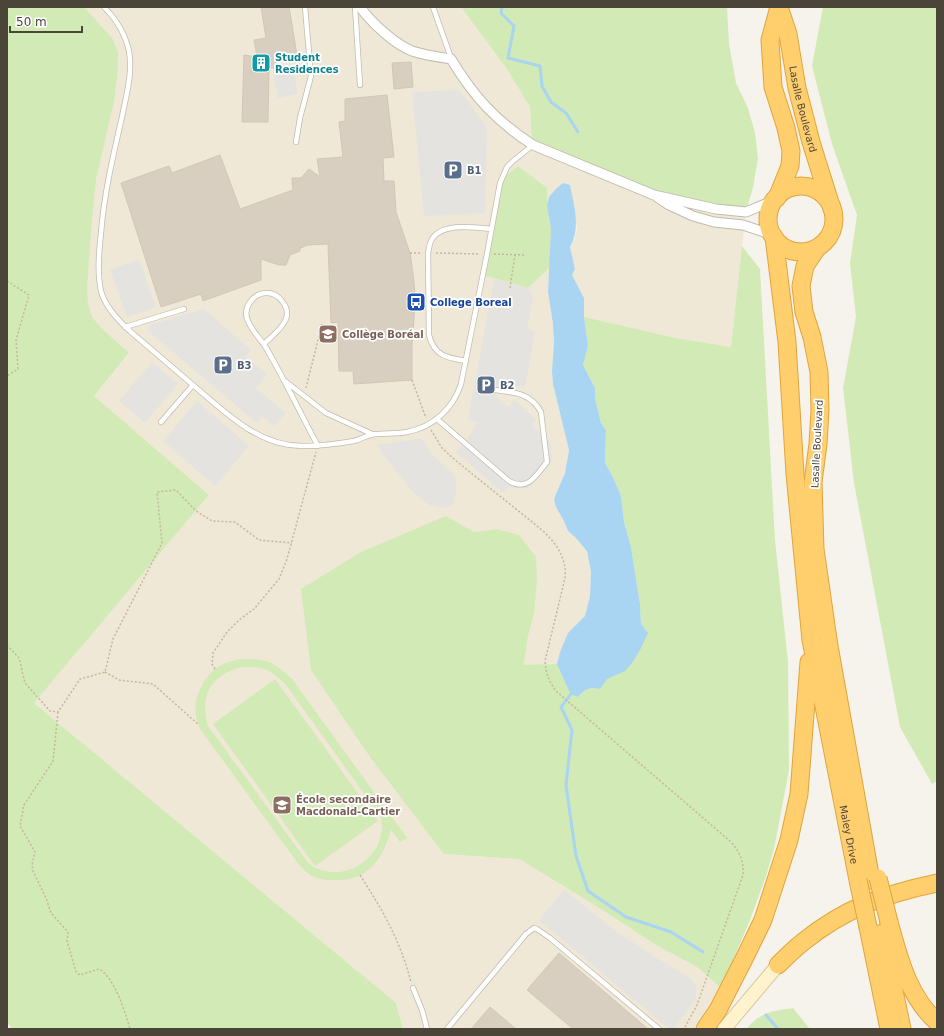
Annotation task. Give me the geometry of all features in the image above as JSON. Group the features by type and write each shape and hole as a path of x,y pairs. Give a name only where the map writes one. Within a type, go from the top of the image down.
{"highway":[{"name":"Lasalle Boulevard","path":"776,199 790,166 791,151 774,87 770,40 779,7"},
{"name":"Lasalle Boulevard","path":"779,7 788,34 796,88 832,209"},
{"path":"793,188 808,188 821,193 828,200 832,209 834,218 830,235 824,243 808,252 793,251 780,244 773,236 769,226 771,208 776,199 784,192 793,188"},
{"name":"Lasalle Boulevard","path":"773,236 787,342 795,474 811,640"},
{"name":"Lasalle Boulevard","path":"817,248 805,266 801,286 804,312 812,337 819,372 820,410 818,444 813,482 815,549 829,646"},
{"path":"705,1029 718,1010 763,920 789,840 799,794 811,640"},
{"name":"Maley Drive","path":"811,640 869,879 902,1029"},
{"name":"Maley Drive","path":"829,646 869,879"},
{"path":"778,965 802,942 828,923 849,911 868,902 905,890 937,883"},
{"path":"879,924 916,996 925,1010 937,1022"},
{"name":"Maley Drive","path":"879,924 889,1029"}],"main road":[{"path":"724,1029 778,965"}],"street":[{"path":"360,7 374,24 404,47 413,51 451,59 461,76 481,103 515,134 533,145 654,195 716,209 746,212 776,199"},
{"path":"654,195 669,205 693,216 714,222 743,225 773,236"}],"lane":[{"path":"104,7 123,31 129,51 130,67 128,85 108,181 102,218 99,250 99,276 101,292 116,318 233,419 257,434 287,445 318,446 356,440 372,434 408,432 437,419 449,408 458,392 466,361 500,183 503,174 513,161 533,145"},
{"path":"296,142 300,118 311,76 305,7"},
{"path":"355,7 360,85"},
{"path":"433,7 451,59"},
{"path":"466,361 444,356 435,349 431,342 429,335 428,253 431,241 442,230 449,228 491,229"},
{"path":"264,344 282,326 286,318 286,309 283,302 276,296 267,293 257,296 250,302 245,311 246,318 251,328 264,344 318,446"},
{"path":"126,327 184,309"},
{"path":"282,379 331,415 372,434"},
{"path":"161,422 193,385"},
{"path":"437,419 509,481 515,485 524,485 530,482 547,462 541,412 535,403 525,396 488,389"},
{"path":"447,1029 526,934 534,928 550,938 659,1029"},
{"path":"413,988 422,1010 427,1029"}],"path":[{"path":"410,253 524,255"},
{"path":"510,288 515,254"},
{"path":"7,281 29,295 16,340 18,369 7,376"},
{"path":"304,396 322,324"},
{"path":"412,380 428,424 438,442 455,460 550,537 561,553 565,562 565,578 545,661 550,684 731,842 737,849 741,858 744,867 743,875 696,1005 684,1029"},
{"path":"215,669 212,664 213,653 217,644 239,620 254,609 279,580 288,559 318,446"},
{"path":"105,672 113,639 162,543 158,492 176,490 196,511 212,520 235,522 258,540 292,543"},
{"path":"7,645 19,658 25,683 50,711 58,712"},
{"path":"130,1029 120,1000 104,972 99,969 80,975 76,972 67,940 68,932 51,913 46,898 33,871 32,865 35,852 20,826 24,805 53,761 58,712 80,679 105,672 119,680 153,684 199,725"},
{"path":"360,875 384,913 396,937 405,959 413,988"}],"shaded area":[{"name":"Collège Boréal","path":"7,7 461,7 507,69 530,107 532,146 746,211 731,347 676,338 584,317 584,298 572,275 575,269 570,247 577,228 570,185 549,217 551,229 548,292 553,324 553,384 569,450 565,473 554,499 556,507 568,531 587,551 591,572 590,596 585,616 568,633 557,664 524,666 528,636 534,614 497,529 474,532 445,516 444,854 519,859 593,904 656,945 697,967 721,988 697,1029 403,1029 396,1003 34,703 209,495 94,396 128,355 7,254"},
{"path":"293,68 298,94 278,98 273,72"},
{"name":"B1","path":"459,90 487,127 485,213 424,216 412,92"},
{"path":"139,259 156,307 127,317 110,270"},
{"name":"B2","path":"494,279 528,288 533,297 527,329 535,331 525,388 499,383 496,397 508,407 514,400 536,419 532,425 550,442 552,461 528,488 509,487 503,493 456,452 470,435 478,422 468,420"},
{"name":"B3","path":"204,309 251,350 246,357 267,374 256,388 286,413 274,426 263,417 257,423 147,330 152,324"},
{"path":"152,362 178,384 145,423 119,401"},
{"path":"197,401 249,446 215,486 163,441"},
{"path":"421,438 432,454 454,475 457,488 453,505 443,508 429,505 413,492 381,452 378,445"},
{"path":"564,890 617,932 689,977 696,986 696,998 674,1029 669,1029 539,920"}],"green space":[{"path":"7,7 84,7 112,38 118,52 118,68 114,102 96,179 87,289 88,304 92,317 101,328 129,353 94,396 209,495 34,703 396,1003 403,1029 12,1029 7,1022"},
{"path":"461,7 727,7 729,44 736,83 748,108 755,133 758,158 753,188 746,211 685,205 532,145 530,107 507,69"},
{"path":"823,7 937,7 937,781 932,784 900,727 854,483 843,388 856,317 850,263 857,215 832,144 812,66"},
{"path":"518,166 547,188 547,205 551,229 550,267 528,288 483,275 501,180"},
{"path":"742,246 760,269 775,540 788,662 789,770 774,849 766,876 750,920 721,988 697,967 656,945 593,904 519,859 444,854 370,757 311,670 301,589 361,552 446,516 474,532 497,529 519,535 536,557 537,580 534,614 528,636 524,665 557,664 567,687 578,697 588,689 600,689 641,624 640,604 631,547 624,522 621,496 605,463 606,430 601,423 595,398 595,388 583,365 588,346 584,317 676,338 731,347"},
{"path":"241,659 269,662 280,668 292,679 407,838 400,842 391,830 380,857 373,866 362,874 349,879 325,880 312,876 300,866 200,729 196,718 195,708 203,684 211,673 221,665","holes":["242,667 267,670 276,675 286,685 381,817 382,828 380,839 376,848 362,863 353,868 331,872 318,869 309,864 208,726 205,705 210,688 222,675"]},
{"path":"275,679 378,821 315,866 213,724"},
{"path":"793,1008 810,1029 746,1029 751,1023 767,1013"}],"water":[{"path":"563,183 570,185 576,216 575,232 570,247 575,269 572,275 584,298 584,317 588,346 583,365 595,388 595,398 601,423 606,430 605,463 621,496 624,522 631,547 640,604 641,624 648,633 640,650 625,671 607,679 600,689 588,689 578,697 571,694 557,664 568,633 585,616 590,596 591,572 587,551 568,531 556,507 554,499 565,473 569,450 553,384 553,324 548,292 551,229 547,205 549,197"}],"building":[{"name":"Student Residences","path":"261,7 289,7 297,55 279,59 278,68 269,68 268,122 242,122 244,55 257,57 254,40 266,38"},
{"path":"411,62 413,87 394,89 392,63"},
{"path":"387,95 394,157 383,158 384,181 394,181 396,212 410,253 415,294 412,380 354,384 353,371 339,371 338,322 331,323 328,244 308,245 300,248 300,251 290,255 286,265 279,265 261,259 261,280 203,301 201,294 161,307 121,183 169,166 172,173 220,155 240,209 293,190 292,178 301,178 309,169 320,177 317,159 343,157 339,122 345,121 345,99"},
{"path":"559,953 648,1029 573,1029 527,990"},
{"path":"490,1007 516,1029 471,1029"}],"waterway":[{"path":"502,7 501,13 514,26 508,58 540,66 542,86 551,102 566,113 578,132"},
{"path":"571,694 561,707 572,730 566,785 576,856 588,891 626,917 671,932 703,952"},
{"path":"766,1015 778,1029"}],"place":[{"name":"Student Residences","path":"261,63"},
{"name":"B1","path":"453,170"},
{"name":"College Boreal","path":"416,302"},
{"name":"Collège Boréal","path":"328,334"},
{"name":"B3","path":"223,365"},
{"name":"B2","path":"486,385"},
{"name":"École secondaire Macdonald-Cartier","path":"282,805"}]}
